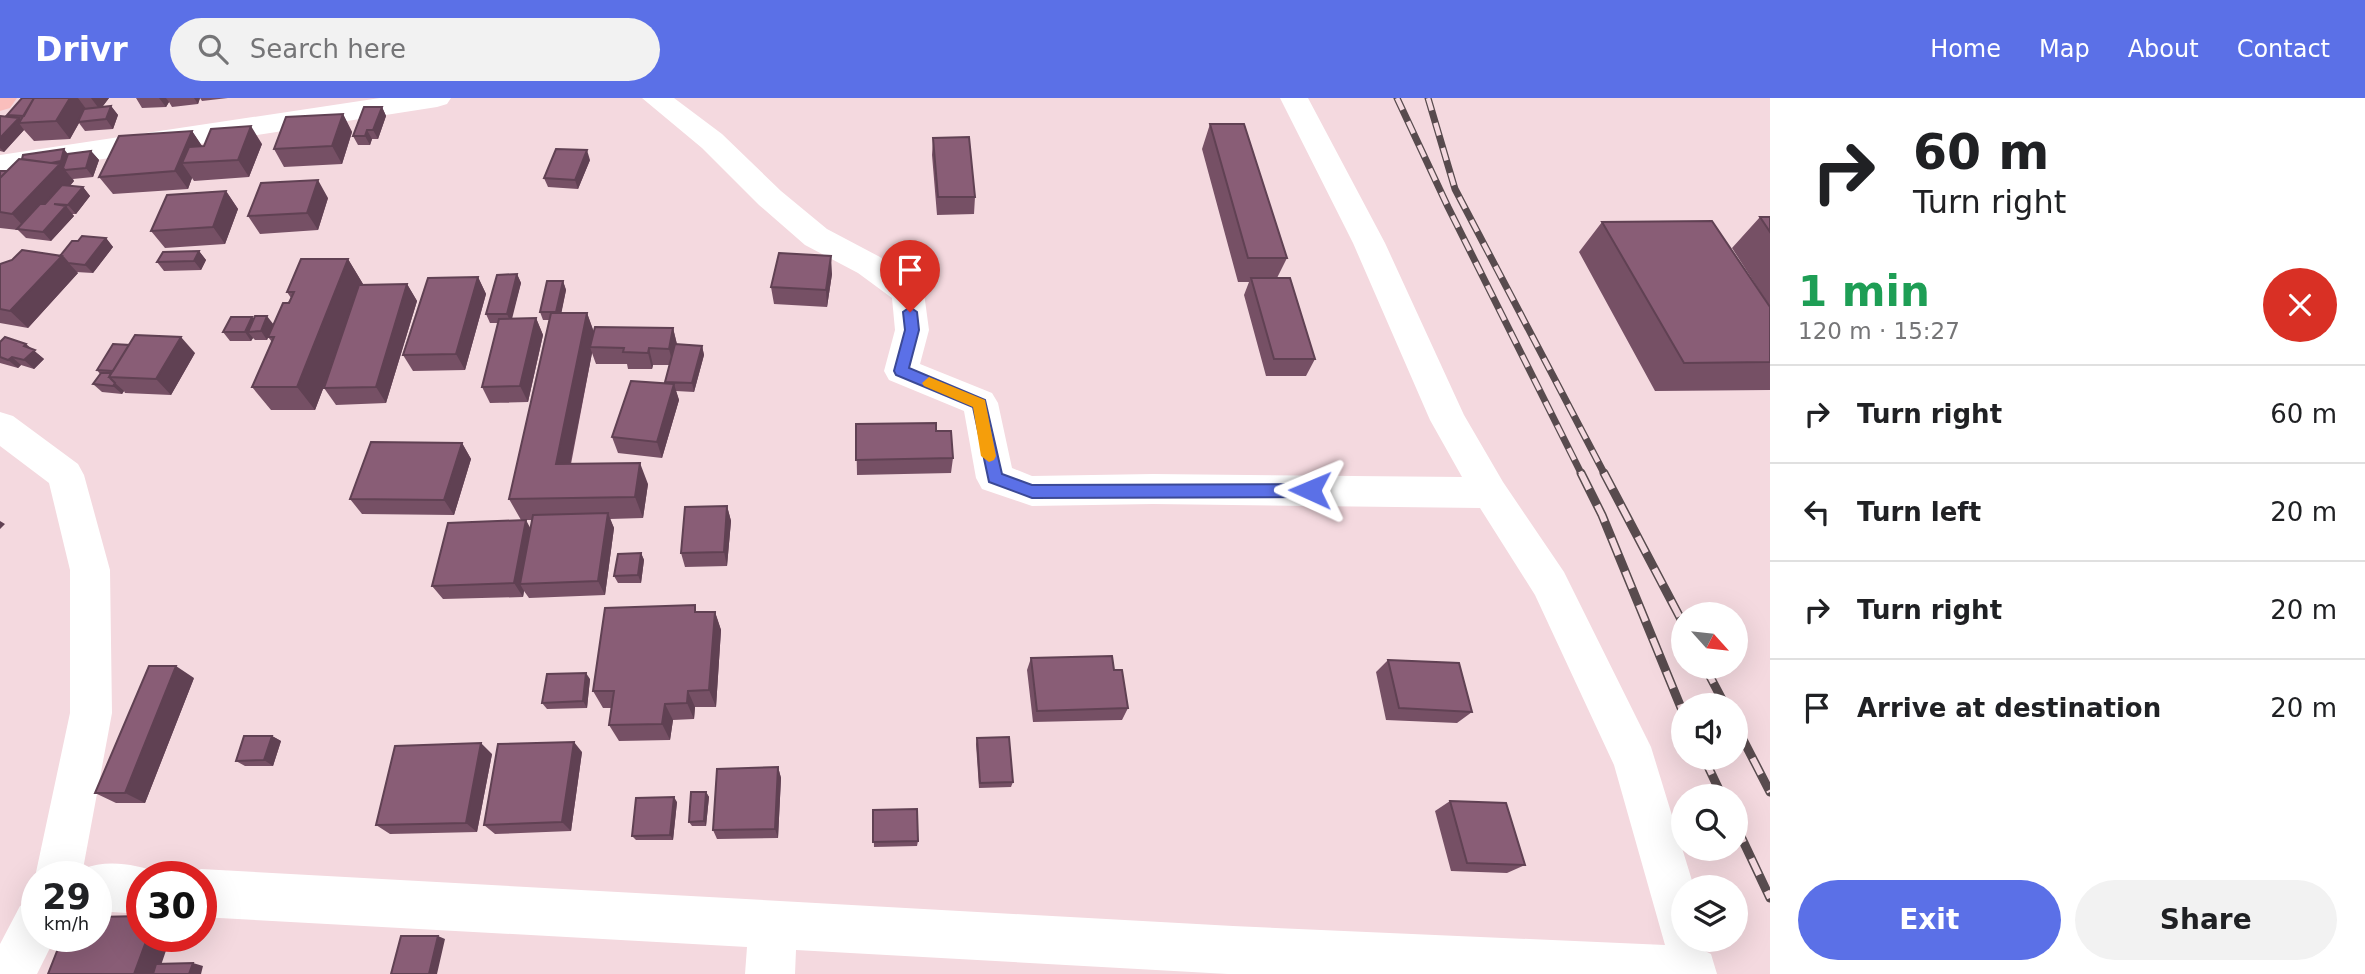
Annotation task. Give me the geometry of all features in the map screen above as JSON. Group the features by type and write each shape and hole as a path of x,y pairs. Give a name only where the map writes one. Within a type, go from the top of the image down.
{"street":[{"path":"0,165 437,98"},
{"path":"656,98 712,141 770,198 817,237 869,265 908,293 912,330 901,371 980,404 995,478 1032,491 1153,489 1490,493"},
{"path":"217,894 772,925 1690,954 1635,762 1550,584 1490,493 1448,420 1369,243 1294,98"},
{"path":"0,426 65,475 90,570 91,713 61,861"},
{"path":"770,974 772,925"},
{"path":"11,974 22,952"}],"building":[{"path":"22,98 34,98 24,116 7,115"},
{"path":"34,98 70,98 56,121 19,123"},
{"path":"111,106 106,119 78,122 84,109"},
{"path":"364,107 382,107 373,130 367,130 365,136 353,136"},
{"path":"343,114 332,146 274,149 286,117"},
{"path":"0,116 19,118 0,138"},
{"path":"1210,124 1244,124 1287,258 1248,258"},
{"path":"251,126 238,160 182,163 189,147 204,146 211,129"},
{"path":"192,131 175,171 99,177 119,136"},
{"path":"969,137 975,197 938,197 933,138"},
{"path":"64,149 61,161 51,163 22,159 23,155"},
{"path":"556,149 587,150 575,180 544,178"},
{"path":"91,151 86,168 63,168 68,154"},
{"path":"19,159 60,164 12,214 0,212 0,178"},
{"path":"318,180 307,213 248,216 261,183"},
{"path":"62,185 83,187 68,205 54,204 66,206 43,232 17,229 40,204 45,204"},
{"path":"226,191 213,227 151,231 167,195"},
{"path":"1760,217 1770,217 1770,232"},
{"path":"1712,221 1770,307 1770,362 1684,363 1602,222"},
{"path":"82,236 106,238 85,265 68,263 60,256 72,241 78,241"},
{"path":"22,250 62,256 10,311 0,309 0,264 12,260"},
{"path":"199,251 194,261 157,262 163,252"},
{"path":"779,253 831,256 826,290 771,287"},
{"path":"301,259 348,259 297,387 252,387 274,337 268,337 283,303 289,303 294,292 287,292"},
{"path":"517,274 507,314 486,314 497,275"},
{"path":"478,277 456,354 403,355 428,278"},
{"path":"1251,278 1290,278 1315,359 1274,359"},
{"path":"547,281 563,281 556,312 540,312"},
{"path":"407,284 376,387 324,388 359,285"},
{"path":"551,313 587,313 556,464 640,463 635,497 509,499"},
{"path":"255,316 267,316 261,331 248,332"},
{"path":"231,317 252,317 245,332 223,332"},
{"path":"536,318 520,386 482,387 499,319"},
{"path":"595,327 673,328 669,349 649,348 648,353 623,352 624,348 590,347"},
{"path":"135,335 181,337 156,379 109,377"},
{"path":"5,337 35,350 24,360 0,357 0,342"},
{"path":"113,344 129,345 113,371 97,370"},
{"path":"675,344 702,346 692,383 665,382"},
{"path":"101,373 111,373 109,377 115,383 113,386 93,384"},
{"path":"631,381 674,384 657,442 612,437"},
{"path":"936,423 936,431 951,431 953,458 856,460 856,424"},
{"path":"371,442 462,443 444,500 350,499"},
{"path":"727,506 724,552 681,553 685,507"},
{"path":"608,513 598,581 520,584 533,515"},
{"path":"526,520 514,583 432,586 448,523"},
{"path":"641,553 638,575 614,576 618,554"},
{"path":"695,605 695,612 715,612 709,690 688,691 687,703 665,704 662,724 609,725 614,691 593,691 605,608"},
{"path":"1112,656 1114,670 1122,670 1128,708 1037,711 1031,658"},
{"path":"1388,660 1459,663 1472,712 1399,708"},
{"path":"149,666 176,666 125,793 95,793"},
{"path":"586,673 583,701 542,703 547,674"},
{"path":"244,736 272,736 264,760 236,761"},
{"path":"1009,737 1013,782 980,783 977,738"},
{"path":"574,742 562,822 484,825 498,744"},
{"path":"481,743 466,823 376,825 395,746"},
{"path":"778,767 775,829 713,830 717,769"},
{"path":"691,792 706,792 704,821 689,822"},
{"path":"674,797 670,835 632,836 636,798"},
{"path":"1450,801 1506,803 1525,865 1467,863"},
{"path":"917,809 918,841 873,842 873,810"},
{"path":"126,916 126,952 142,952 134,974 48,974 57,952 112,952 112,917"},
{"path":"401,936 438,936 429,974 391,974"},
{"path":"193,963 189,974 153,974 156,964"}],"railway":[{"path":"1397,98 1448,207 1602,515 1675,693"},
{"path":"1428,98 1455,189 1605,475"},
{"path":"1604,473 1672,602"},
{"path":"1711,679 1719,693"},
{"path":"1748,749 1770,792"},
{"path":"1710,770 1716,784"},
{"path":"1748,851 1770,898"}],"slow traffic":[{"path":"929,383 980,404 989,456"}],"route":[{"path":"910,312 912,330 901,371 980,404 995,478 1032,491 1310,490"}]}
